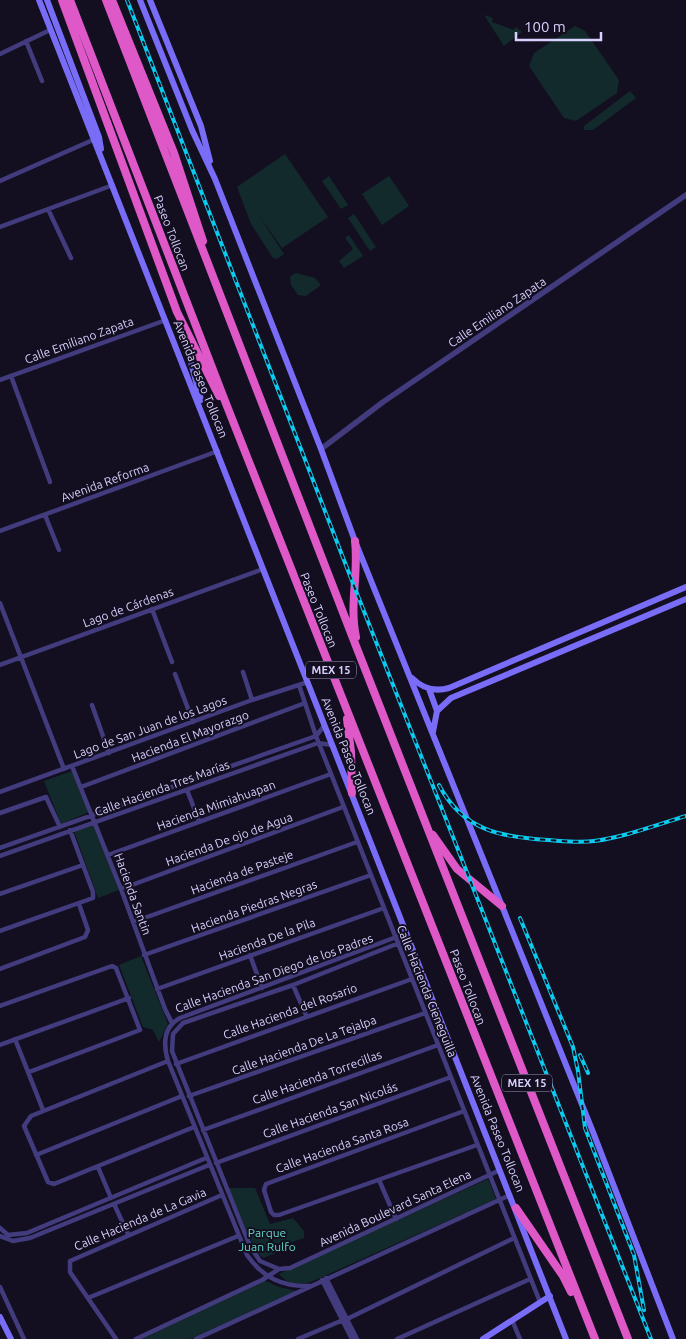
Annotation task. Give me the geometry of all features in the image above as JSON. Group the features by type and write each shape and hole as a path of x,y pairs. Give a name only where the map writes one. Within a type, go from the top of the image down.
{"highway":[{"path":"62,0 177,312 209,379 218,395 225,401"},
{"name":"Paseo Tollocan","path":"70,0 225,401 594,1339"},
{"name":"Paseo Tollocan","path":"106,0 426,826 628,1339"},
{"path":"112,0 157,110 198,221 204,253"},
{"path":"355,540 357,563 352,611 356,646"},
{"path":"345,705 351,744 352,793"},
{"path":"426,826 457,869 502,906"},
{"path":"516,1208 563,1276 584,1312"}],"main road":[{"name":"Avenida Paseo Tollocan","path":"39,0 96,138"},
{"name":"Avenida Paseo Tollocan","path":"47,0 113,185 566,1339"},
{"path":"140,0 192,130 215,179 407,672 502,906 673,1339"},
{"path":"150,0 200,126 215,179"},
{"path":"177,312 204,415"},
{"path":"407,672 417,683 429,689 443,690 622,616 686,587"},
{"path":"437,711 451,698 686,599"},
{"path":"429,689 437,711 434,736"},
{"path":"483,1339 550,1296"},
{"path":"0,1317 11,1339"}],"street":[{"path":"0,54 50,30"},
{"path":"26,41 42,81"},
{"path":"0,181 96,138"},
{"path":"0,226 113,185"},
{"name":"Calle Emiliano Zapata","path":"321,449 383,402 686,195"},
{"path":"48,209 71,258"},
{"name":"Calle Emiliano Zapata","path":"0,380 166,320"},
{"path":"10,376 50,482"},
{"name":"Avenida Reforma","path":"0,531 218,452"},
{"path":"45,515 59,550"},
{"name":"Lago de Cárdenas","path":"0,665 263,569"},
{"path":"0,603 3,618 21,657 64,769"},
{"path":"152,609 172,662"},
{"path":"622,616 624,625"},
{"path":"537,652 540,660"},
{"path":"495,669 498,677"},
{"path":"244,672 252,700"},
{"path":"175,674 193,722"},
{"name":"Lago de San Juan de los Lagos","path":"0,792 109,754 252,700 308,682"},
{"name":"Calle Hacienda Cieneguilla","path":"299,686 318,743 540,1302"},
{"name":"Hacienda El Mayorazgo","path":"81,787 306,703"},
{"path":"92,706 109,754"},
{"path":"316,736 324,726"},
{"name":"Calle Hacienda Tres Marías","path":"0,848 316,736"},
{"name":"Calle Hacienda Tres Marías","path":"0,856 318,743 332,745"},
{"path":"234,765 236,772"},
{"name":"Hacienda Santin","path":"72,766 96,822 157,989 171,1022 177,1027"},
{"name":"Hacienda Mimiahuapan","path":"108,855 331,774"},
{"path":"187,790 199,821"},
{"path":"151,795 153,802"},
{"path":"0,813 44,798 49,800 60,828"},
{"name":"Hacienda De ojo de Agua","path":"121,890 344,806"},
{"path":"0,931 92,899 93,892 68,824"},
{"name":"Hacienda de Pasteje","path":"133,922 357,842"},
{"path":"0,894 83,865"},
{"name":"Hacienda Piedras Negras","path":"144,956 371,875"},
{"path":"0,969 87,936 88,930 79,904"},
{"name":"Hacienda De la Pila","path":"157,989 384,908"},
{"name":"Calle Hacienda San Diego de los Padres","path":"310,1286 289,1286 268,1277 252,1262 238,1236 206,1158 168,1061 165,1043 171,1022 396,938 408,936"},
{"name":"Calle Hacienda San Diego de los Padres","path":"279,1269 263,1263 257,1258 250,1246 176,1064 172,1044 177,1027 183,1023 293,985 398,944 408,936"},
{"path":"250,955 262,988"},
{"path":"330,964 332,970"},
{"path":"0,1006 112,966 116,968 140,1025 139,1030 29,1072"},
{"name":"Calle Hacienda del Rosario","path":"176,1064 306,1015 412,979"},
{"path":"293,985 306,1015"},
{"path":"235,997 238,1004"},
{"path":"0,1045 129,998"},
{"name":"Calle Hacienda De La Tejalpa","path":"189,1096 425,1013"},
{"path":"15,1039 43,1110"},
{"name":"Calle Hacienda Torrecillas","path":"203,1130 438,1045"},
{"path":"168,1061 43,1110 26,1120 24,1126 48,1182 58,1183 194,1127"},
{"name":"Calle Hacienda San Nicolás","path":"216,1163 451,1077"},
{"path":"36,1155 182,1096"},
{"path":"188,1110 194,1108"},
{"name":"Calle Hacienda Santa Rosa","path":"464,1111 266,1184 263,1188 271,1212 276,1216 478,1145"},
{"path":"89,1211 111,1198 206,1158"},
{"path":"0,1236 7,1237 27,1233 114,1204 209,1165"},
{"path":"98,1167 111,1198"},
{"name":"Avenida Boulevard Santa Elena","path":"136,1339 268,1277 279,1269 290,1268 500,1170"},
{"path":"379,1180 396,1219"},
{"path":"493,1184 504,1180"},
{"path":"142,1185 145,1191"},
{"name":"Calle Hacienda de La Gavia","path":"116,1339 70,1272 70,1261 128,1234 222,1195"},
{"path":"196,1339 510,1195"},
{"path":"114,1204 128,1234"},
{"path":"228,1212 235,1208"},
{"path":"0,1228 7,1237"},
{"path":"88,1298 238,1236"},
{"path":"298,1339 345,1320 514,1238"},
{"path":"324,1279 352,1336 357,1339"},
{"path":"397,1339 530,1279"},
{"path":"0,1287 24,1339"},
{"path":"512,1320 520,1339"}],"green space":[{"path":"484,15 493,18 492,22 514,30 516,27 522,32 504,46"},
{"path":"575,26 585,31 619,80 617,93 576,121 564,118 529,66 534,53"},
{"path":"630,91 636,98 593,130 584,130 584,126"},
{"path":"285,154 328,217 282,248 258,214 284,254 277,259 273,258 251,224 237,187"},
{"path":"329,176 348,205 341,209 322,181"},
{"path":"389,176 409,206 382,225 362,194"},
{"path":"354,214 376,247 370,251 348,218"},
{"path":"349,235 363,256 344,268 339,261 353,249 345,238"},
{"path":"296,273 315,278 321,285 306,296 298,295 291,285 290,277"},
{"path":"72,771 89,812 61,824 44,781"},
{"path":"94,824 119,890 98,898 74,831"},
{"path":"141,956 168,1024 159,1042 153,1030 143,1027 119,965"},
{"path":"488,1179 496,1199 311,1282 302,1284 290,1282 279,1274"},
{"name":"Parque Juan Rulfo","path":"228,1188 255,1188 270,1224 293,1218 304,1231 304,1238 281,1246 276,1253 263,1258 255,1250"},
{"path":"264,1280 279,1287 297,1291 190,1339 141,1339"}],"railway":[{"path":"127,0 354,586 651,1339"},
{"path":"439,785 460,813 472,822 485,829 515,837 571,842 594,841 629,834 686,816"},
{"path":"520,918 573,1047 585,1128 634,1255 644,1310"},
{"path":"580,1055 588,1073"}]}
